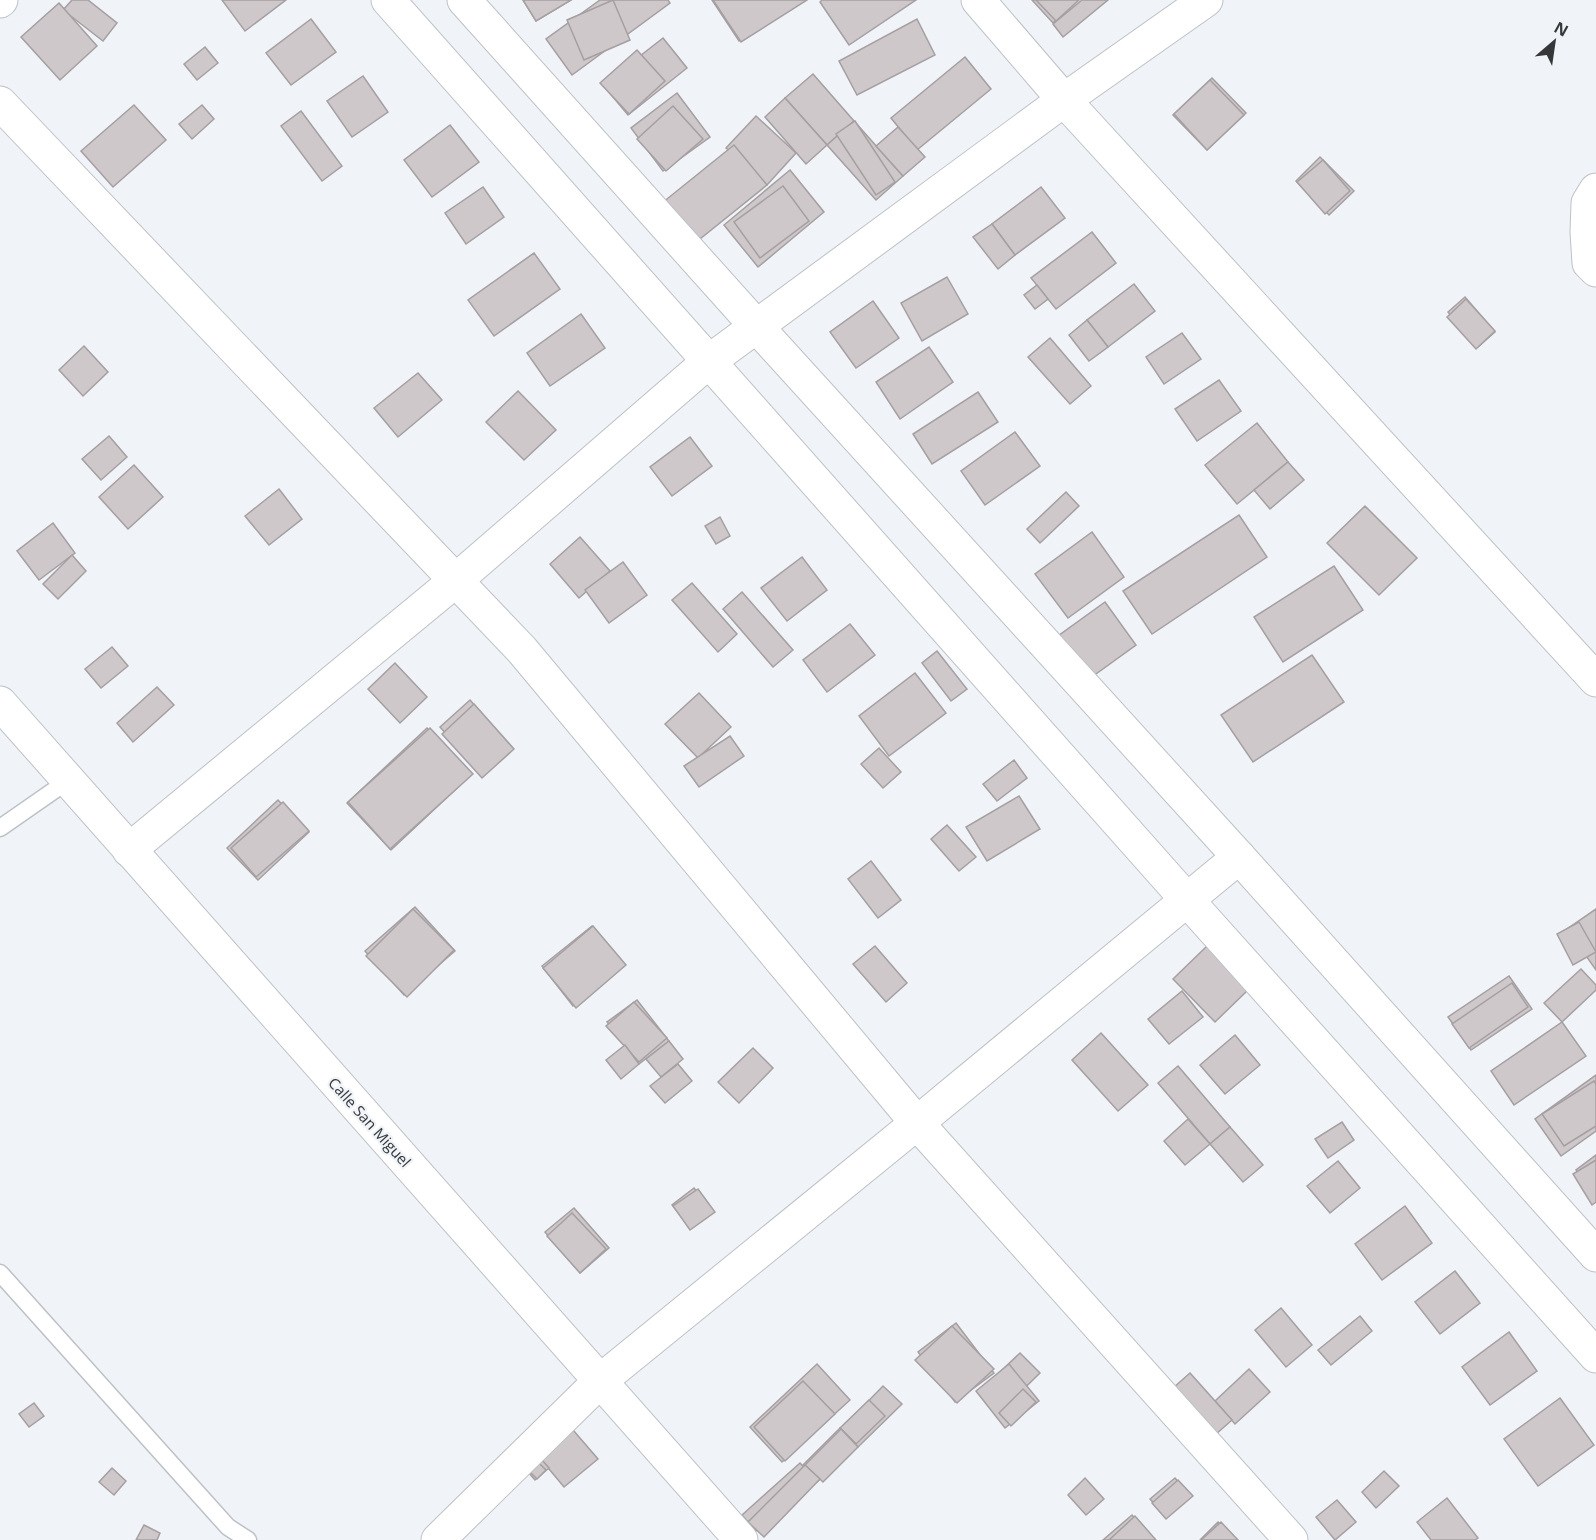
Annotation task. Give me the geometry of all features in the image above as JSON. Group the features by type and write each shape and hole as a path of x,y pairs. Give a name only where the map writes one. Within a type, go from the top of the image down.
{"street":[{"path":"388,0 1188,901 1596,1356"},
{"path":"464,0 1596,1255"},
{"path":"978,0 1064,100 1596,680"},
{"path":"129,850 455,581 708,362 1064,100 1206,0"},
{"path":"0,103 522,650 917,1123 1291,1540"},
{"path":"1596,190 1588,203 1587,232 1588,263 1596,270"},
{"name":"Calle San Miguel","path":"0,703 741,1540"},
{"path":"438,1540 600,1381 1239,857"}],"lane":[{"path":"0,828 69,780"},
{"path":"0,1273 228,1527 248,1540"}],"building":[{"path":"72,0 88,0 117,23 103,41 63,10"},
{"path":"222,0 286,0 245,31"},
{"path":"523,0 571,0 536,21"},
{"path":"523,0 571,0 536,21"},
{"path":"600,0 668,0 670,3 572,75 546,39"},
{"path":"613,0 630,40 584,60 567,20"},
{"path":"712,0 800,0 739,41"},
{"path":"713,0 807,0 741,42"},
{"path":"822,0 916,0 849,45 820,2"},
{"path":"1032,0 1077,0 1053,23"},
{"path":"1036,0 1079,0 1056,21"},
{"path":"1082,0 1108,0 1063,37 1053,24"},
{"path":"59,3 97,46 60,80 21,37"},
{"path":"311,19 336,52 291,85 266,53"},
{"path":"917,19 935,55 857,95 839,61"},
{"path":"663,38 687,68 628,115 603,85"},
{"path":"205,47 218,63 197,80 184,64"},
{"path":"637,50 665,81 629,114 600,83"},
{"path":"965,57 991,89 917,150 891,118"},
{"path":"813,74 854,121 827,145 785,98"},
{"path":"363,76 388,112 352,137 327,101"},
{"path":"1212,78 1246,113 1207,150 1173,115"},
{"path":"1210,80 1244,115 1207,150 1174,114"},
{"path":"677,93 710,137 663,171 631,128"},
{"path":"785,98 827,145 806,164 765,117"},
{"path":"134,105 166,140 113,187 81,151"},
{"path":"202,105 214,119 192,139 179,124"},
{"path":"673,106 703,139 666,171 637,139"},
{"path":"301,111 342,166 322,181 281,126"},
{"path":"756,116 796,153 767,185 726,148"},
{"path":"854,121 903,176 876,200 827,145"},
{"path":"855,121 895,182 876,195 836,134"},
{"path":"450,125 479,162 432,197 404,160"},
{"path":"898,127 925,157 903,176 876,146"},
{"path":"734,145 767,185 690,247 657,207"},
{"path":"1320,157 1354,191 1329,215 1296,181"},
{"path":"1323,160 1350,191 1325,214 1297,182"},
{"path":"790,170 824,212 758,267 724,225"},
{"path":"783,186 809,221 760,258 734,222"},
{"path":"483,187 504,217 466,244 445,213"},
{"path":"1041,187 1065,218 1015,255 992,224"},
{"path":"992,224 1015,255 998,269 973,237"},
{"path":"1092,232 1116,263 1056,309 1031,278"},
{"path":"534,253 560,289 494,336 468,300"},
{"path":"947,277 968,314 922,341 901,303"},
{"path":"1134,284 1155,311 1108,347 1087,320"},
{"path":"1037,285 1048,299 1035,309 1024,295"},
{"path":"1465,297 1495,332 1478,347 1448,312"},
{"path":"1466,299 1495,331 1476,349 1447,317"},
{"path":"873,301 899,338 856,368 830,332"},
{"path":"581,314 605,348 550,386 527,353"},
{"path":"1087,320 1108,347 1089,361 1069,335"},
{"path":"1182,333 1201,359 1164,384 1146,357"},
{"path":"1050,338 1091,386 1070,404 1028,357"},
{"path":"84,346 108,372 83,396 59,370"},
{"path":"929,347 953,382 900,419 876,382"},
{"path":"418,373 442,400 398,437 374,408"},
{"path":"1219,380 1241,411 1197,441 1175,409"},
{"path":"518,391 556,430 524,460 486,422"},
{"path":"978,392 998,422 932,464 913,434"},
{"path":"1257,423 1288,462 1237,504 1205,465"},
{"path":"1015,432 1040,466 985,505 961,471"},
{"path":"109,436 127,457 101,480 82,459"},
{"path":"690,437 712,466 672,496 650,467"},
{"path":"1288,462 1304,480 1270,509 1254,490"},
{"path":"134,465 163,497 128,529 99,497"},
{"path":"279,489 302,519 269,545 245,516"},
{"path":"1066,492 1079,506 1040,543 1027,529"},
{"path":"1365,506 1417,558 1379,595 1327,543"},
{"path":"1239,515 1267,557 1152,634 1123,591"},
{"path":"720,517 730,536 716,544 705,526"},
{"path":"53,523 75,553 39,580 17,551"},
{"path":"1092,532 1124,577 1068,618 1035,574"},
{"path":"580,537 610,571 579,598 550,564"},
{"path":"72,555 86,571 58,599 43,584"},
{"path":"802,557 827,590 787,621 761,588"},
{"path":"623,562 647,595 609,623 585,590"},
{"path":"1334,566 1363,610 1283,662 1254,617"},
{"path":"692,583 737,634 718,652 672,600"},
{"path":"742,592 793,650 773,667 723,609"},
{"path":"1105,602 1136,645 1089,679 1058,636"},
{"path":"850,624 875,655 827,692 803,660"},
{"path":"112,647 128,666 101,688 85,669"},
{"path":"937,651 967,689 951,701 922,663"},
{"path":"1312,655 1344,702 1253,762 1221,715"},
{"path":"395,663 427,697 400,723 368,689"},
{"path":"915,673 946,713 889,756 859,716"},
{"path":"157,687 174,705 133,742 117,723"},
{"path":"699,693 731,727 698,758 665,724"},
{"path":"470,700 513,749 483,775 440,727"},
{"path":"474,704 514,749 482,778 442,734"},
{"path":"427,728 471,775 391,850 347,803"},
{"path":"430,728 473,774 390,849 348,802"},
{"path":"730,736 744,756 699,787 684,766"},
{"path":"879,748 901,772 883,788 861,764"},
{"path":"1014,760 1027,778 997,801 983,784"},
{"path":"1019,796 1040,829 987,861 966,827"},
{"path":"278,800 309,832 258,880 227,848"},
{"path":"283,802 309,831 256,877 231,848"},
{"path":"947,825 976,857 959,871 931,839"},
{"path":"871,861 901,900 878,918 848,879"},
{"path":"415,907 455,951 404,995 365,951"},
{"path":"413,909 454,950 407,997 366,956"},
{"path":"1596,909 1596,970 1567,929"},
{"path":"1579,922 1596,952 1573,965 1557,934"},
{"path":"592,926 624,966 573,1006 542,966"},
{"path":"593,926 626,965 576,1008 543,968"},
{"path":"875,946 907,983 886,1002 853,964"},
{"path":"1207,946 1249,989 1215,1022 1173,979"},
{"path":"1581,969 1596,985 1596,990 1562,1022 1544,1003"},
{"path":"1509,976 1532,1009 1471,1050 1448,1017"},
{"path":"1512,983 1528,1007 1469,1048 1452,1024"},
{"path":"1182,991 1203,1017 1169,1044 1148,1019"},
{"path":"637,1000 669,1041 639,1064 607,1022"},
{"path":"634,1002 667,1038 639,1062 606,1026"},
{"path":"1562,1022 1586,1056 1514,1105 1491,1071"},
{"path":"1101,1033 1148,1085 1118,1111 1072,1060"},
{"path":"1235,1035 1260,1065 1225,1094 1200,1065"},
{"path":"669,1041 683,1059 661,1077 646,1059"},
{"path":"625,1045 639,1064 621,1079 606,1060"},
{"path":"753,1048 773,1068 739,1103 718,1082"},
{"path":"678,1064 692,1081 665,1103 650,1086"},
{"path":"1178,1066 1230,1127 1210,1144 1158,1083"},
{"path":"1596,1075 1596,1131 1561,1156 1535,1119"},
{"path":"1594,1081 1596,1084 1596,1126 1564,1146 1542,1114"},
{"path":"1188,1119 1210,1144 1185,1165 1164,1141"},
{"path":"1342,1122 1354,1140 1328,1158 1315,1139"},
{"path":"1230,1127 1263,1165 1243,1182 1210,1144"},
{"path":"1596,1155 1596,1196 1576,1170"},
{"path":"1596,1160 1596,1202 1592,1205 1573,1174"},
{"path":"1338,1161 1360,1188 1330,1213 1307,1186"},
{"path":"694,1188 712,1211 690,1228 672,1205"},
{"path":"698,1189 715,1212 690,1230 673,1206"},
{"path":"1405,1206 1432,1243 1382,1280 1355,1244"},
{"path":"574,1208 609,1248 580,1273 545,1232"},
{"path":"572,1213 606,1249 580,1273 547,1236"},
{"path":"1455,1271 1480,1303 1440,1334 1415,1302"},
{"path":"1281,1308 1312,1345 1286,1367 1255,1330"},
{"path":"1360,1316 1372,1331 1331,1365 1318,1350"},
{"path":"956,1323 994,1373 955,1402 918,1352"},
{"path":"952,1326 994,1369 957,1403 915,1360"},
{"path":"1509,1332 1537,1371 1490,1405 1462,1367"},
{"path":"1020,1353 1040,1373 999,1413 979,1392"},
{"path":"817,1364 850,1400 782,1462 750,1427"},
{"path":"1009,1364 1039,1401 1005,1428 976,1391"},
{"path":"1249,1369 1270,1392 1235,1424 1215,1401"},
{"path":"1190,1373 1232,1420 1215,1435 1173,1388"},
{"path":"803,1381 835,1414 785,1461 754,1427"},
{"path":"883,1386 902,1404 858,1447 841,1429"},
{"path":"1023,1389 1036,1402 1011,1426 999,1413"},
{"path":"1560,1398 1594,1445 1538,1486 1504,1439"},
{"path":"869,1400 885,1416 856,1444 840,1428"},
{"path":"34,1403 44,1416 29,1427 19,1414"},
{"path":"567,1423 598,1459 564,1487 534,1451"},
{"path":"840,1428 856,1444 817,1482 802,1466"},
{"path":"841,1429 858,1447 823,1482 805,1465"},
{"path":"534,1451 549,1468 535,1480 520,1463"},
{"path":"531,1455 546,1470 537,1479 522,1464"},
{"path":"800,1463 815,1479 756,1531 742,1515"},
{"path":"805,1465 820,1479 764,1537 748,1522"},
{"path":"112,1468 126,1481 114,1495 99,1482"},
{"path":"1384,1471 1399,1486 1376,1508 1362,1492"},
{"path":"1085,1478 1104,1499 1086,1515 1068,1495"},
{"path":"1175,1478 1189,1495 1164,1515 1150,1499"},
{"path":"1178,1480 1193,1496 1166,1519 1152,1503"},
{"path":"1447,1498 1478,1538 1475,1540 1431,1540 1417,1522"},
{"path":"1337,1500 1356,1522 1335,1540 1316,1517"},
{"path":"1132,1515 1155,1540 1103,1540"},
{"path":"1135,1516 1156,1540 1109,1540"},
{"path":"1218,1522 1236,1540 1200,1540"},
{"path":"1221,1522 1238,1540 1201,1540"},
{"path":"144,1525 160,1533 157,1540 136,1540"}]}
